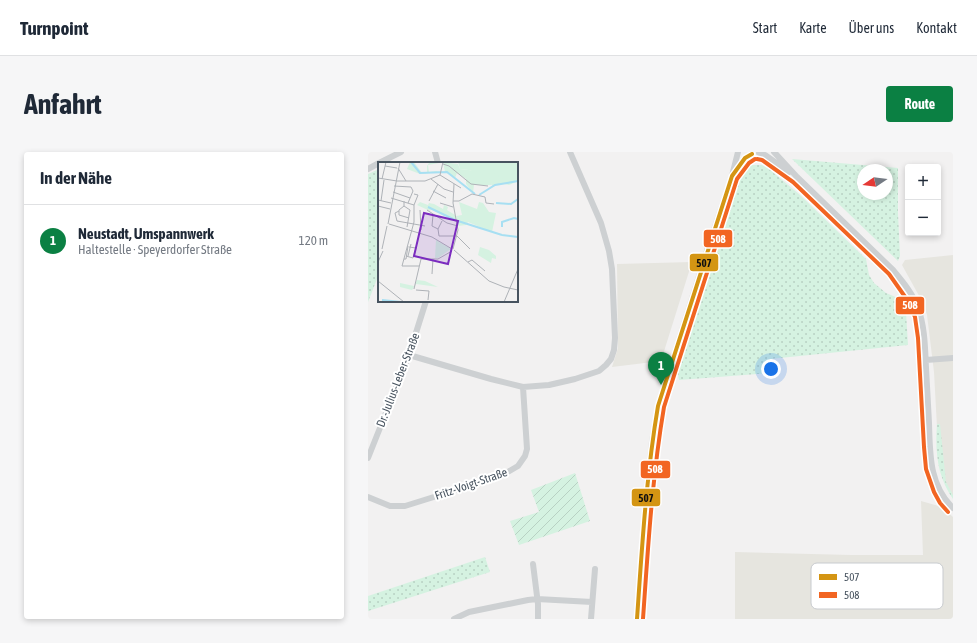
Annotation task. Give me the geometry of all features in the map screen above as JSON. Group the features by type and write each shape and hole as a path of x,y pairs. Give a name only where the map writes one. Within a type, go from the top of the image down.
{"street":[{"path":"381,162 400,152"},
{"path":"435,152 438,162"},
{"path":"409,354 523,387 549,385 590,375 599,371 611,359 614,350 615,338 612,269 609,251 601,223 570,152"},
{"path":"637,619 646,495 658,406 732,176 738,152"},
{"path":"774,152 797,177 893,270 905,284 914,299 920,316 926,360 931,466 938,488 946,501 953,508"},
{"path":"732,176 746,158 754,153 765,155 797,177"},
{"path":"368,169 378,164"},
{"name":"Dr.-Julius-Leber-Straße","path":"368,458 409,354 426,302"},
{"path":"926,360 953,358"},
{"name":"Fritz-Voigt-Straße","path":"368,497 390,506 405,506 501,476 518,466 525,456 527,449 523,387"},
{"path":"533,564 538,619"},
{"path":"590,619 594,569"},
{"path":"455,618 476,611 537,599 592,602"}],"shaded area":[{"path":"953,255 953,497 947,488 939,464 934,372 927,315 923,303 902,265 905,260"},
{"path":"692,262 661,361 612,367 618,348 617,264"},
{"path":"921,501 942,507 953,517 953,619 735,619 735,552 923,555"}],"green space":[{"path":"792,159 857,165 857,200 893,200 893,168 898,168 900,256 898,261"},
{"path":"744,165 762,165 769,169 800,195 866,259 869,275 874,283 886,293 898,298 904,303 908,345 770,359 771,373 679,380 677,368 672,368 692,305 737,177"},
{"path":"378,169 378,271 377,279 368,302 368,174"},
{"path":"937,424 940,424 946,482 953,495 953,499 943,482 940,473 936,444"},
{"path":"575,473 590,521 519,545 510,521 539,512 531,490"},
{"path":"485,557 490,572 368,611 368,596"}],"transit line":[{"name":"507","path":"637,619 647,486 658,406 732,176 745,158 752,154"},
{"name":"508","path":"643,619 653,487 664,407 737,179 749,163 755,159"},
{"name":"508","path":"757,159 762,160 793,182 889,274 908,301 915,317 918,338 926,469 934,492 940,503 948,512"}],"place":[{"name":"Neustadt, Umspannwerk","path":"661,385"}]}
